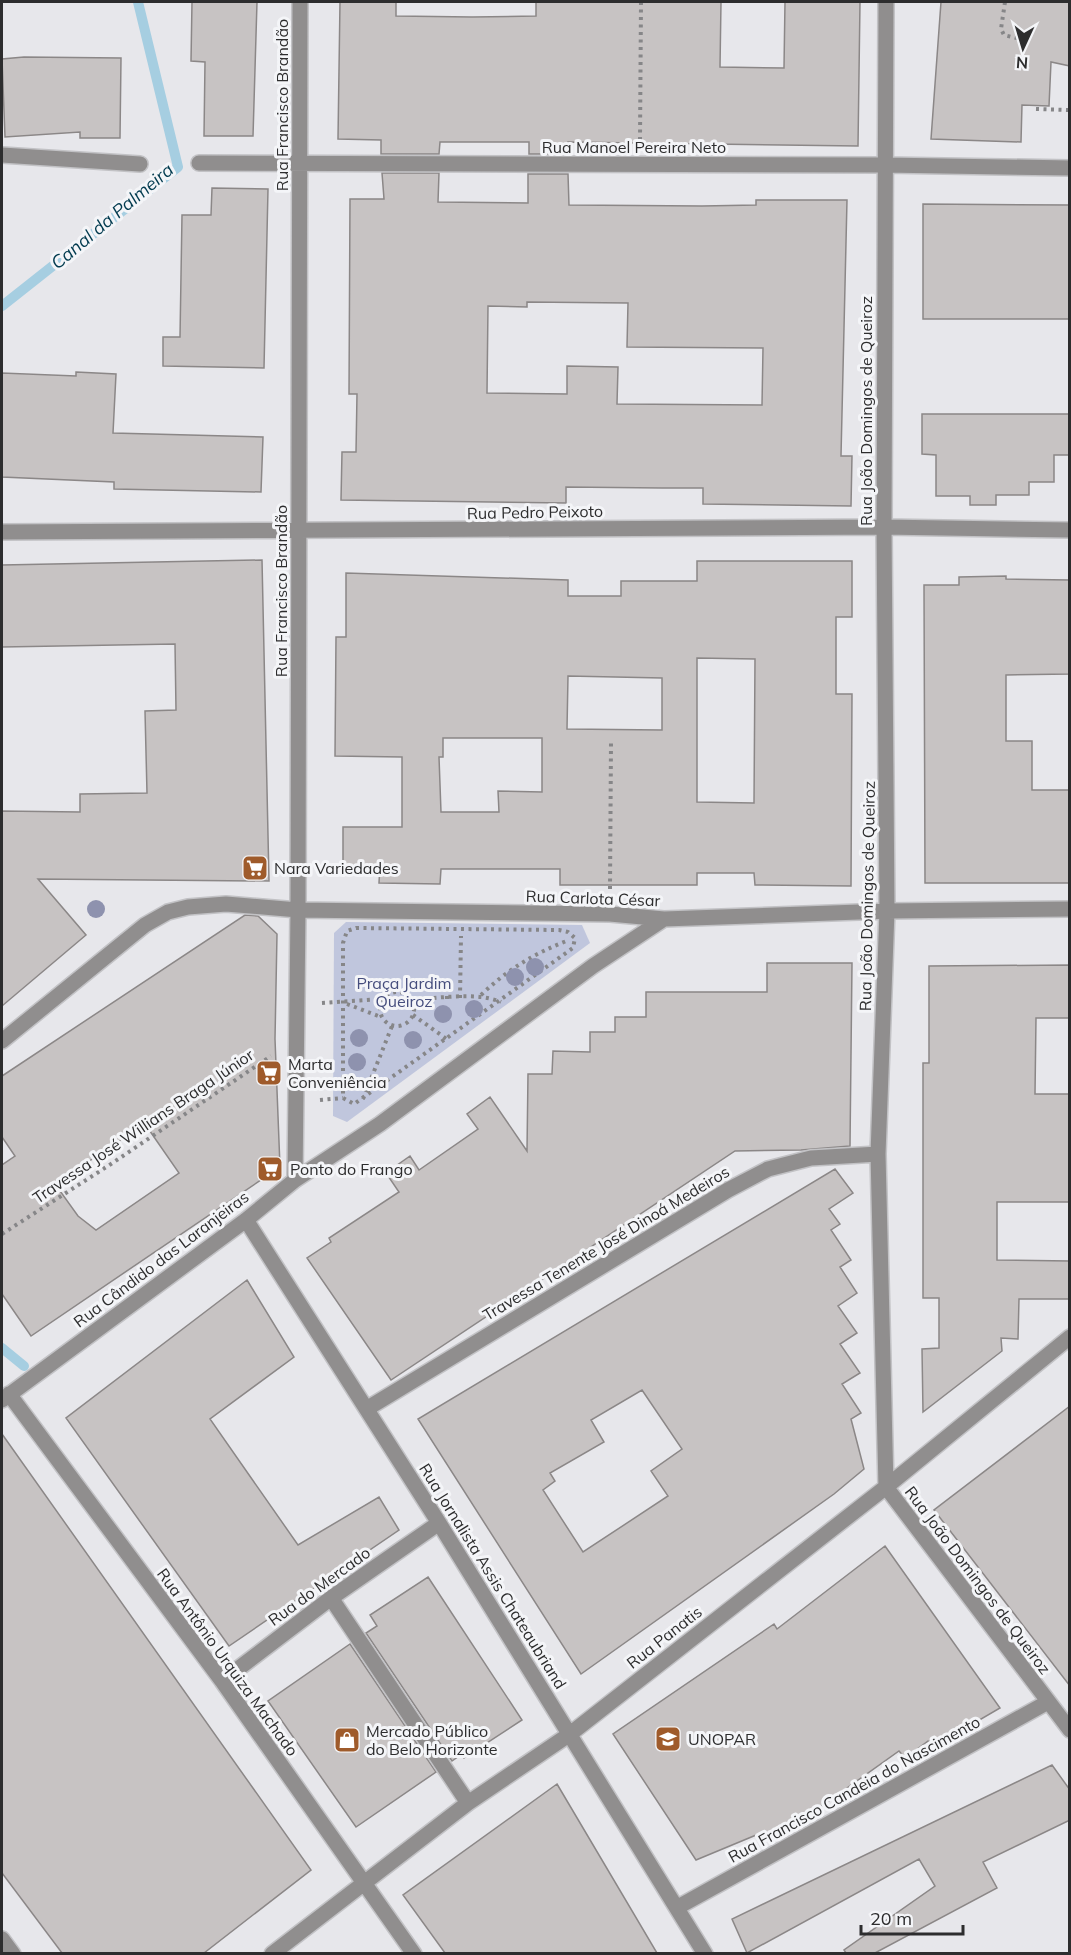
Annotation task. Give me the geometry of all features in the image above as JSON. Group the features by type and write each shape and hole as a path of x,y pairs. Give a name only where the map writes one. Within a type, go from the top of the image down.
{"street":[{"name":"Rua Francisco Brandão","path":"295,1180 298,910 300,2"},
{"name":"Rua João Domingos de Queiroz","path":"886,2 884,526 887,911 878,1154 886,1487 1070,1730"},
{"path":"2,155 141,164"},
{"name":"Rua Manoel Pereira Neto","path":"199,163 885,165 1070,168"},
{"name":"Rua Pedro Peixoto","path":"2,532 299,532 884,526 1070,530"},
{"name":"Rua Carlota César","path":"2,1041 145,925 168,912 188,907 226,904 298,910 610,914 664,919 887,911 1070,909"},
{"name":"Rua Cândido das Laranjeiras","path":"5,1397 246,1220 295,1180 380,1124 593,966 664,919"},
{"name":"Travessa Tenente José Dinoá Medeiros","path":"368,1408 728,1190 768,1169 811,1158 878,1154"},
{"name":"Rua Jornalista Assis Chateaubriand","path":"246,1220 368,1408 705,1953"},
{"name":"Rua Panatis","path":"272,1953 468,1803 570,1734 886,1487 1070,1337"},
{"name":"Rua Antônio Urquiza Machado","path":"5,1397 222,1681 363,1884 414,1953"},
{"name":"Rua do Mercado","path":"222,1681 331,1598 439,1523"},
{"path":"331,1598 468,1803"},
{"name":"Rua Francisco Candeia do Nascimento","path":"678,1908 1048,1702"},
{"path":"2,1939 13,1953"}],"path":[{"path":"640,165 641,2"},
{"path":"1005,2 1001,29 1004,35 1024,40"},
{"path":"1036,110 1070,110"},
{"path":"481,995 506,972 538,952 575,938 610,914 610,742"},
{"path":"460,912 460,998"},
{"path":"351,929 562,931 575,938 573,948 363,1100 354,1104 343,1098 343,943 351,929"},
{"path":"447,989 447,999"},
{"path":"381,1017 383,999 388,994 401,992 411,999 447,999 481,995 529,1014"},
{"path":"343,1003 383,999"},
{"path":"411,999 413,1015 474,1056"},
{"path":"343,1003 381,1017 392,1026 403,1025 413,1015"},
{"path":"363,1100 392,1026"},
{"name":"Travessa José Willians Braga Júnior","path":"2,1234 111,1164 297,1038"}],"green space":[{"name":"Praça Jardim Queiroz","path":"346,922 582,925 590,943 347,1122 333,1116 334,933"}],"building":[{"path":"192,2 257,2 253,136 204,136 205,62 191,61"},
{"path":"340,2 396,2 396,16 472,17 536,16 536,2 721,2 720,67 784,68 785,2 860,2 858,146 568,142 568,154 529,154 529,142 440,142 439,154 381,154 381,140 338,139"},
{"path":"941,2 1070,2 1070,66 1051,62 1049,106 1022,105 1021,142 931,139"},
{"path":"24,57 121,58 120,138 80,138 80,132 5,137 2,59"},
{"path":"382,173 439,173 438,202 528,203 528,174 568,174 569,205 702,206 756,205 756,200 847,200 841,456 852,456 851,506 703,504 703,488 566,487 566,503 341,500 342,452 356,452 357,394 349,394 350,199 384,199","holes":["527,302 628,303 627,347 763,348 762,405 617,404 618,367 567,366 567,394 487,393 488,306 527,307"]},
{"path":"212,188 268,189 264,368 163,366 163,337 180,337 182,215 211,215"},
{"path":"923,204 1070,205 1070,319 923,319"},
{"path":"76,372 116,374 113,433 263,437 261,492 114,489 114,482 2,477 2,373 76,376"},
{"path":"922,414 1070,414 1070,455 1054,455 1054,482 1029,482 1029,495 996,495 996,505 970,505 970,496 936,496 936,455 922,454"},
{"path":"262,560 269,881 38,879 86,935 2,1006 2,811 80,812 80,794 147,793 145,711 176,710 175,644 2,647 2,565"},
{"path":"697,561 852,561 852,617 836,617 836,694 852,694 851,886 755,885 754,873 697,873 697,885 560,885 560,869 441,869 440,884 379,883 380,865 343,865 343,827 402,827 402,757 335,756 336,637 346,637 346,573 568,580 568,596 621,596 621,581 697,581","holes":["697,658 755,659 754,803 697,802","568,676 662,678 662,730 567,729","443,738 542,738 542,792 498,791 499,812 441,812 439,757 443,757"]},
{"path":"1006,576 1006,579 1070,580 1070,674 1006,675 1006,741 1032,741 1032,790 1070,790 1070,883 925,883 924,585 959,585 959,577"},
{"path":"245,915 258,916 277,934 275,1039 280,1167 31,1336 2,1294 2,1165 15,1156 2,1137 2,1076","holes":["145,1124 179,1173 96,1230 78,1216 55,1184"]},
{"path":"767,963 852,963 850,1146 801,1150 735,1151 391,1380 307,1258 331,1242 329,1238 399,1192 386,1173 410,1156 419,1170 478,1129 467,1114 490,1097 527,1151 528,1074 552,1074 553,1051 590,1052 590,1032 615,1032 615,1017 646,1017 646,992 767,992"},
{"path":"1070,965 1070,1018 1036,1018 1035,1094 1070,1094 1070,1202 997,1202 997,1260 1070,1261 1070,1299 1019,1299 1018,1339 1001,1338 1002,1351 923,1412 922,1349 939,1348 939,1298 923,1298 923,1063 929,1063 929,966"},
{"path":"835,1169 853,1193 829,1209 840,1224 831,1230 851,1260 840,1267 857,1293 838,1306 857,1333 840,1344 860,1373 842,1384 861,1413 851,1419 864,1469 834,1494 581,1674 418,1419","holes":["642,1390 682,1449 651,1471 668,1496 583,1552 543,1490 555,1481 550,1473 604,1442 591,1420"]},
{"path":"247,1280 294,1357 210,1419 298,1545 379,1497 399,1530 229,1646 66,1418"},
{"path":"1070,1406 1070,1686 934,1510"},
{"path":"2,1434 311,1870 204,1953 62,1953 2,1873"},
{"path":"885,1546 1000,1708 969,1726 971,1730 934,1750 928,1741 905,1758 899,1751 802,1820 765,1839 761,1833 696,1860 613,1734 774,1624 777,1629"},
{"path":"428,1577 522,1720 464,1758 462,1754 452,1761 366,1633 377,1626 370,1615"},
{"name":"Mercado Público do Belo Horizonte","path":"350,1644 436,1772 356,1827 268,1701"},
{"path":"1052,1765 1070,1790 1070,1820 983,1862 997,1888 875,1953 846,1953 844,1950 935,1886 919,1859 747,1953 732,1919"},
{"path":"557,1784 657,1953 445,1953 403,1895"}],"waterway":[{"name":"Canal da Palmeira","path":"2,306 178,167 138,2"},
{"path":"2,1348 24,1366"}],"place":[{"name":"Nara Variedades","path":"255,868"},
{"name":"Marta Conveniência","path":"269,1073"},
{"name":"Ponto do Frango","path":"270,1169"},
{"name":"UNOPAR","path":"668,1739"},
{"name":"Mercado Público do Belo Horizonte","path":"347,1740"}]}
